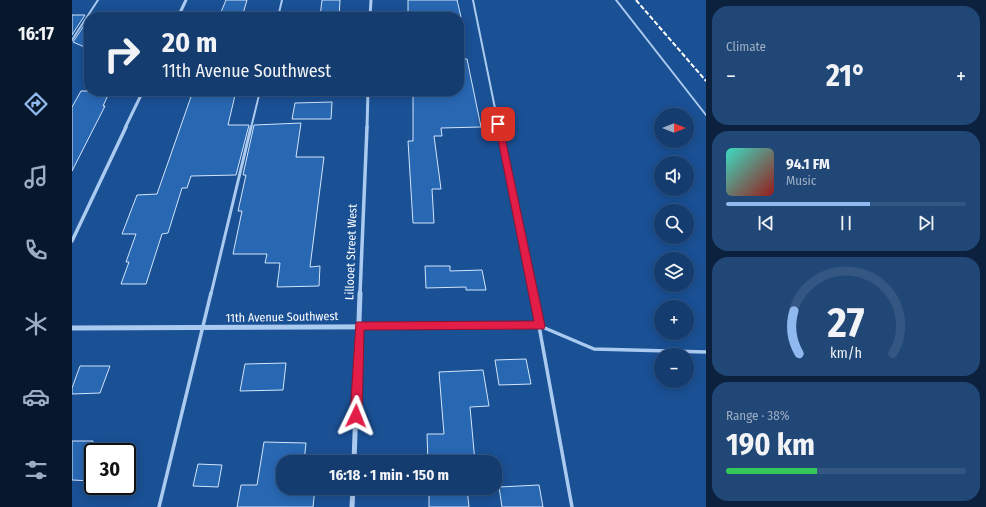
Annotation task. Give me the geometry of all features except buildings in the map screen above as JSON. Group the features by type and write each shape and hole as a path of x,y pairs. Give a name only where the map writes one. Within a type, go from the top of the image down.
{"street":[{"path":"180,12 186,0"},
{"path":"370,12 371,0"},
{"path":"72,241 141,96"},
{"name":"Lillooet Street West","path":"354,455 368,96"},
{"name":"11th Avenue Southwest","path":"72,328 540,326"},
{"path":"352,507 353,495"}],"lane":[{"path":"90,12 98,0"},
{"path":"279,12 282,0"},
{"path":"473,0 540,326 572,507"},
{"path":"616,0 706,114"},
{"path":"72,40 84,22"},
{"path":"159,507 204,328 259,96"},
{"path":"540,326 594,349 706,352"}],"railway":[{"path":"636,0 706,81"}],"route":[{"path":"356,416 359,326 540,326 498,124"}]}
